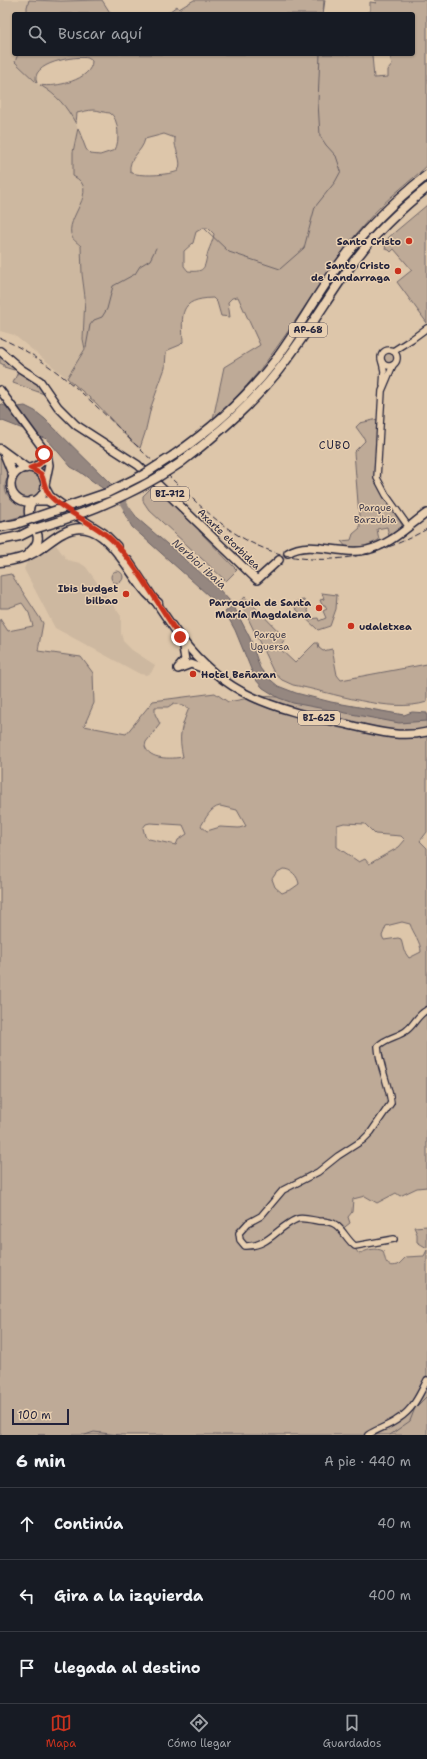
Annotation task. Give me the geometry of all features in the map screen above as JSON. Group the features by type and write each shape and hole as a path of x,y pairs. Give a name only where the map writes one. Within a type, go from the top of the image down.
{"highway":[{"name":"AP-68","path":"0,536 43,516 107,493 143,475 174,456 214,425 250,390 287,344 337,267 358,240 400,197 427,176"},
{"name":"AP-68","path":"0,527 34,529 63,521 112,502 180,463 219,433 263,390 300,341 357,257 388,223 427,188"},
{"path":"2,451 28,468"},
{"path":"2,451 10,464 13,475"},
{"path":"24,556 34,548 38,541 37,531 30,520 28,511 33,501"},
{"path":"0,524 18,528"},
{"path":"0,540 18,528"},
{"path":"0,562 34,552 59,535 71,530 83,528 93,531 104,538 115,550 146,592 158,603"}],"main road":[{"name":"Axarte etorbidea","path":"0,351 21,369 40,381 58,407 76,425 136,463 257,580 264,573"},
{"path":"0,390 41,445 49,459 45,486 41,496 33,501"},
{"path":"13,475 19,470 38,465 43,461 44,454 41,445"},
{"name":"BI-625","path":"28,468 41,474 45,486 53,498 80,518"},
{"name":"BI-625","path":"13,475 11,487 14,495 24,502 47,501 96,527 115,543 158,603 180,637 218,676 250,696 287,711 384,732 410,735 427,732"},
{"path":"288,552 306,546 350,552 366,550 384,545 427,513"},
{"name":"BI-712","path":"264,573 280,560"},
{"path":"248,572 264,573"},
{"path":"180,637 185,660 178,669 191,664 218,676"}],"street":[{"path":"408,526 388,498 377,478 384,370 381,357 383,352 387,350 392,351 427,328"},
{"path":"382,391 397,357 412,339"},
{"path":"392,351 397,357"},
{"path":"382,362 386,366 393,365"},
{"path":"394,1239 355,1246 349,1242 337,1226 331,1222 302,1218 296,1219 263,1243 253,1246 245,1246 240,1240 239,1234 248,1223 261,1216 283,1190 318,1172 338,1156 364,1140 371,1132 391,1103 389,1088 382,1070 378,1046 393,1036 406,1031 420,1013 427,1010"},
{"path":"368,1435 398,1420 408,1412 419,1397 427,1380"}],"shaded area":[{"path":"0,0 29,0 27,12 12,12 12,56 17,56 15,62 38,84 50,90 66,106 78,128 73,152 79,179 83,182 84,189 72,238 81,246 85,297 83,339 85,349 67,378 14,335 0,331"},
{"path":"0,404 10,408 23,429 0,420"},
{"path":"25,406 35,411 45,419 113,486 105,490 71,467 47,439 38,436 18,407"},
{"path":"129,507 138,519 217,587 230,601 223,606 218,604 132,527 123,511"},
{"path":"56,545 67,560 80,563 86,567 121,616 121,633 123,641 132,650 155,665 151,673 147,675 140,674 55,628 24,569 27,562"},
{"path":"233,605 250,638 260,668 266,676 278,686 296,693 331,702 404,715 412,712 427,713 427,721 399,723 293,703 279,698 263,688 255,679 235,630 225,612"}],"green space":[{"path":"29,0 102,0 110,12 27,12"},
{"path":"194,0 324,0 323,12 169,12 177,6 179,9"},
{"path":"374,0 427,0 427,166 389,198 369,219 330,269 257,373 236,397 213,419 224,367 260,345 238,297 232,298 228,302 230,317 221,316 217,302 213,298 193,301 188,305 184,310 182,323 183,342 180,345 168,350 166,353 165,368 151,407 140,448 131,441 97,404 67,378 85,349 83,339 85,297 81,246 74,240 71,229 72,221 80,205 84,189 81,182 73,176 73,152 78,128 86,149 90,154 100,155 115,150 118,142 117,125 110,113 98,110 77,113 76,124 61,102 52,93 40,85 47,86 63,84 80,78 90,68 92,61 88,58 82,57 64,59 46,66 39,70 36,76 37,83 15,62 17,56 372,56 374,78 388,77 388,70 392,65 390,56 415,56 415,12 368,12 370,11 370,2 377,3","holes":["164,134 175,138 175,146 180,163 178,171 168,174 154,175 140,175 130,172 131,162 141,148 145,139","203,228 208,228 214,234 204,268 199,271 188,271 184,266 184,251 193,243 196,232"]},
{"path":"427,205 427,323 397,282 412,270 394,249 391,252 385,249 386,247 383,245 389,237"},
{"path":"389,353 394,358 389,363 384,358"},
{"path":"0,356 15,369 4,367 4,365 0,363"},
{"path":"18,372 42,387 47,395 13,383"},
{"name":"Parque Barzubia","path":"378,419 374,479 402,525 401,528 389,536 387,527 377,529 379,540 366,546 347,548 341,541 351,540 353,534 360,528 354,452 365,441 356,427 360,423"},
{"path":"0,458 8,470 8,476 5,483 7,494 12,500 27,505 26,515 0,522"},
{"path":"28,471 38,475 42,485 38,495 28,499 18,495 14,485 18,475"},
{"path":"156,483 178,507 177,509 200,529 199,531 237,570 226,581 149,510 143,501 143,496"},
{"path":"117,571 121,573 123,577 121,581 117,583 113,581 111,577 113,573"},
{"path":"11,574 43,623 38,651 81,657 93,673 94,703 84,726 126,734 153,701 215,693 228,702 260,696 309,699 420,718 427,714 427,832 420,841 427,848 427,1187 417,1188 400,1196 396,1193 377,1203 365,1196 353,1199 352,1212 348,1217 350,1223 341,1230 359,1254 365,1251 377,1249 383,1251 388,1265 398,1265 406,1257 424,1256 427,1250 427,1435 0,1435 0,619 8,631 33,626 29,613 22,603 8,608 0,608 0,576","holes":["174,703 189,708 181,732 183,757 161,758 151,754 147,751 145,746 146,742 160,724 155,714 155,707 168,707","220,806 237,810 246,826 239,828 220,827 207,831 201,826 214,809","150,823 183,825 187,834 178,840 176,845 149,839 145,836 143,828 146,824","344,823 365,824 375,834 401,836 405,840 399,847 369,864 365,859 359,862 337,847 337,825","286,869 294,874 299,884 282,893 275,887 272,879 276,873","402,922 410,924 421,948 421,952 409,958 404,951 401,939 384,940 382,936 386,926"]},
{"path":"322,593 337,595 336,609 330,626 318,630 296,609 294,605 297,601 304,600 311,619 318,618 319,621 326,618 323,611 327,609 325,605 322,605 320,600 324,599"},
{"name":"Parque Uguersa","path":"245,597 286,639 279,648 295,663 315,643 318,643 319,648 323,651 332,649 337,675 341,680 427,664 427,702 412,705 378,704 293,685 282,680 274,673 239,602"},
{"path":"427,1226 427,1248 417,1242 417,1234 414,1227"}],"waterway":[{"path":"323,12 325,0"},
{"path":"204,228 229,252 280,269 304,248 315,207 335,182 341,171 336,156 320,136 318,102 320,56"},
{"path":"86,347 90,325 94,320 102,317 107,309 113,286 135,274 140,266 150,260 156,248"},
{"name":"Nerbioi ibaia","path":"111,487 118,494 131,516"},
{"path":"390,1435 410,1421 415,1408 427,1396"},
{"path":"85,1435 94,1432 119,1435"},
{"path":"37,1435 48,1435"}],"tunnel":[{"path":"279,560 288,553"}],"railway":[{"path":"0,338 21,348 60,374 78,389 206,511 241,537 264,548 287,556 311,559 335,559 358,556 382,549 427,529"}],"place":[{"name":"Santo Cristo","path":"409,241"},
{"name":"Santo Cristo de Landarraga","path":"398,271"},
{"name":"Ibis budget bilbao","path":"126,594"},
{"name":"Parroquia de Santa María Magdalena","path":"319,608"},
{"name":"udaletxea","path":"351,626"},
{"name":"Hotel Beñaran","path":"193,674"}],"district":[{"name":"CUBO","path":"335,445"}],"route":[{"path":"44,454 43,461 30,468 41,474 47,492 80,518 96,527 115,543 143,581 180,637"}]}
